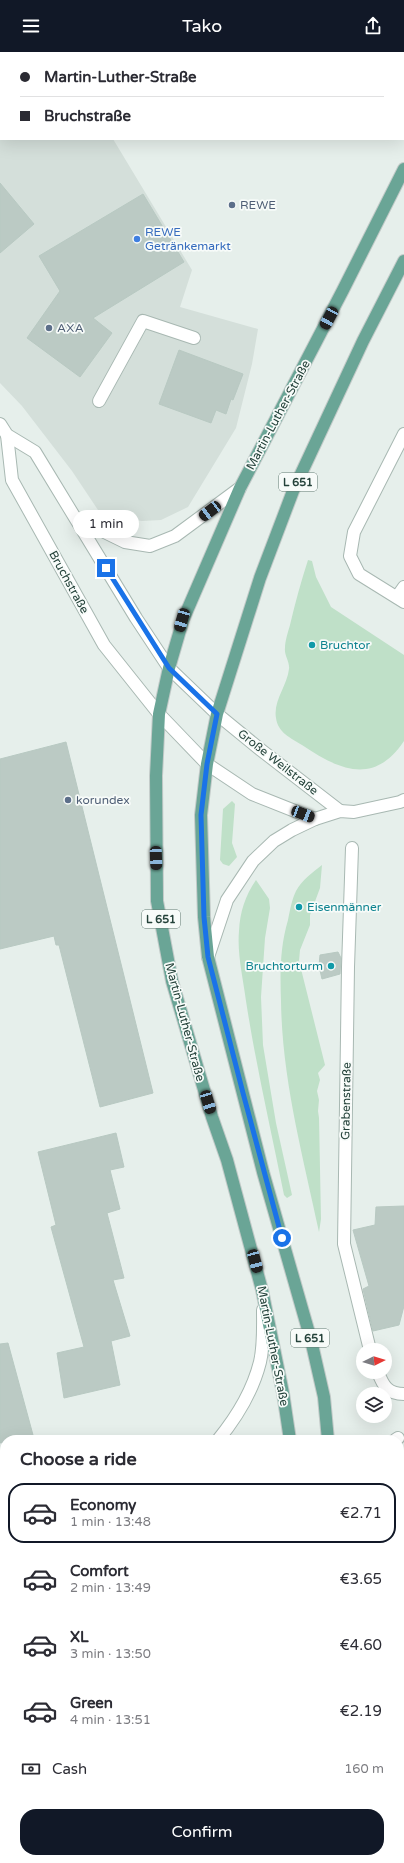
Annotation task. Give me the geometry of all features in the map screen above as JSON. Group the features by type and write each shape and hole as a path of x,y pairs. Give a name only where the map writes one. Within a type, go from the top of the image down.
{"main road":[{"name":"Martin-Luther-Straße","path":"289,1435 283,1393 262,1290 227,1160 212,1117 172,981 166,952 157,901 156,776 159,714 169,668 182,620 240,488 404,169"},
{"name":"L 651","path":"328,1435 324,1397 311,1340 264,1172 208,957 204,917 201,815 207,764 217,714 260,578 294,491 363,342 404,261"}],"street":[{"path":"99,401 143,320 194,338"},
{"name":"Bruchstraße","path":"0,424 7,435 12,480 104,645 159,714"},
{"path":"404,434 354,532 350,556 359,574 401,600 404,587"},
{"name":"Bruchstraße","path":"7,435 35,452 136,618 169,668"},
{"path":"76,518 126,542 150,546 175,536 240,488"},
{"path":"169,668 217,714"},
{"path":"159,714 207,764 252,794 315,819"},
{"name":"Große Weilstraße","path":"217,714 340,811"},
{"path":"208,957 227,900 253,861 274,842 292,830 315,819 340,811 354,812 403,803"},
{"name":"Grabenstraße","path":"352,848 347,975 344,1244 368,1343"},
{"path":"222,1435 247,1395 260,1362 263,1326 262,1290"},
{"path":"381,1379 383,1385 389,1391 396,1394 404,1394"}],"shaded area":[{"path":"0,140 114,140 192,270 180,307 258,329 252,364 236,428 188,507 161,520 142,521 102,516 72,471 22,406 0,383"}],"green space":[{"path":"308,560 312,561 316,577 331,607 404,655 404,741 393,755 381,764 368,769 343,767 329,761 289,737 279,728 277,723 276,706 289,669 289,664 285,653 286,639"},
{"path":"232,801 235,804 232,843 237,857 229,866 223,864 220,860 223,809"},
{"path":"322,865 320,888 310,915 310,925 300,950 299,961 325,1065 318,1073 320,1080 317,1091 319,1100 321,1219 319,1232 289,1089 282,1030 281,960 283,940 296,891 308,876"},
{"path":"256,880 269,899 270,908 265,938 261,997 263,1045 276,1123 292,1195 287,1198 284,1195 259,1074 240,957 239,931 242,911 246,898"}],"building":[{"path":"0,183 34,224 0,253"},
{"path":"143,194 184,262 93,318 112,333 80,377 27,338 60,291 39,256"},
{"path":"179,350 243,374 233,400 231,399 226,414 216,410 211,423 159,404"},
{"path":"66,742 153,1093 100,1107 59,945 56,945 54,936 0,949 0,759"},
{"name":"Bruchtorturm","path":"338,952 341,958 340,974 322,979 319,966 320,955"},
{"path":"116,1133 124,1167 110,1170 120,1209 107,1213 124,1278 113,1280 130,1336 111,1341 120,1385 64,1398 57,1353 84,1347 51,1227 56,1225 38,1152"},
{"path":"404,1206 404,1306 399,1325 373,1331 363,1289 369,1286 353,1230 375,1225 376,1207"},
{"path":"8,1343 33,1435 0,1435 0,1344"}],"place":[{"name":"REWE","path":"232,205"},
{"name":"REWE Getränkemarkt","path":"137,239"},
{"name":"AXA","path":"49,328"},
{"name":"Bruchtor","path":"312,645"},
{"name":"korundex","path":"68,800"},
{"name":"Eisenmänner","path":"299,907"},
{"name":"Bruchtorturm","path":"331,966"}],"route":[{"path":"106,568 136,618 169,668 217,714 207,764 201,815 204,917 208,957 282,1238"}]}
